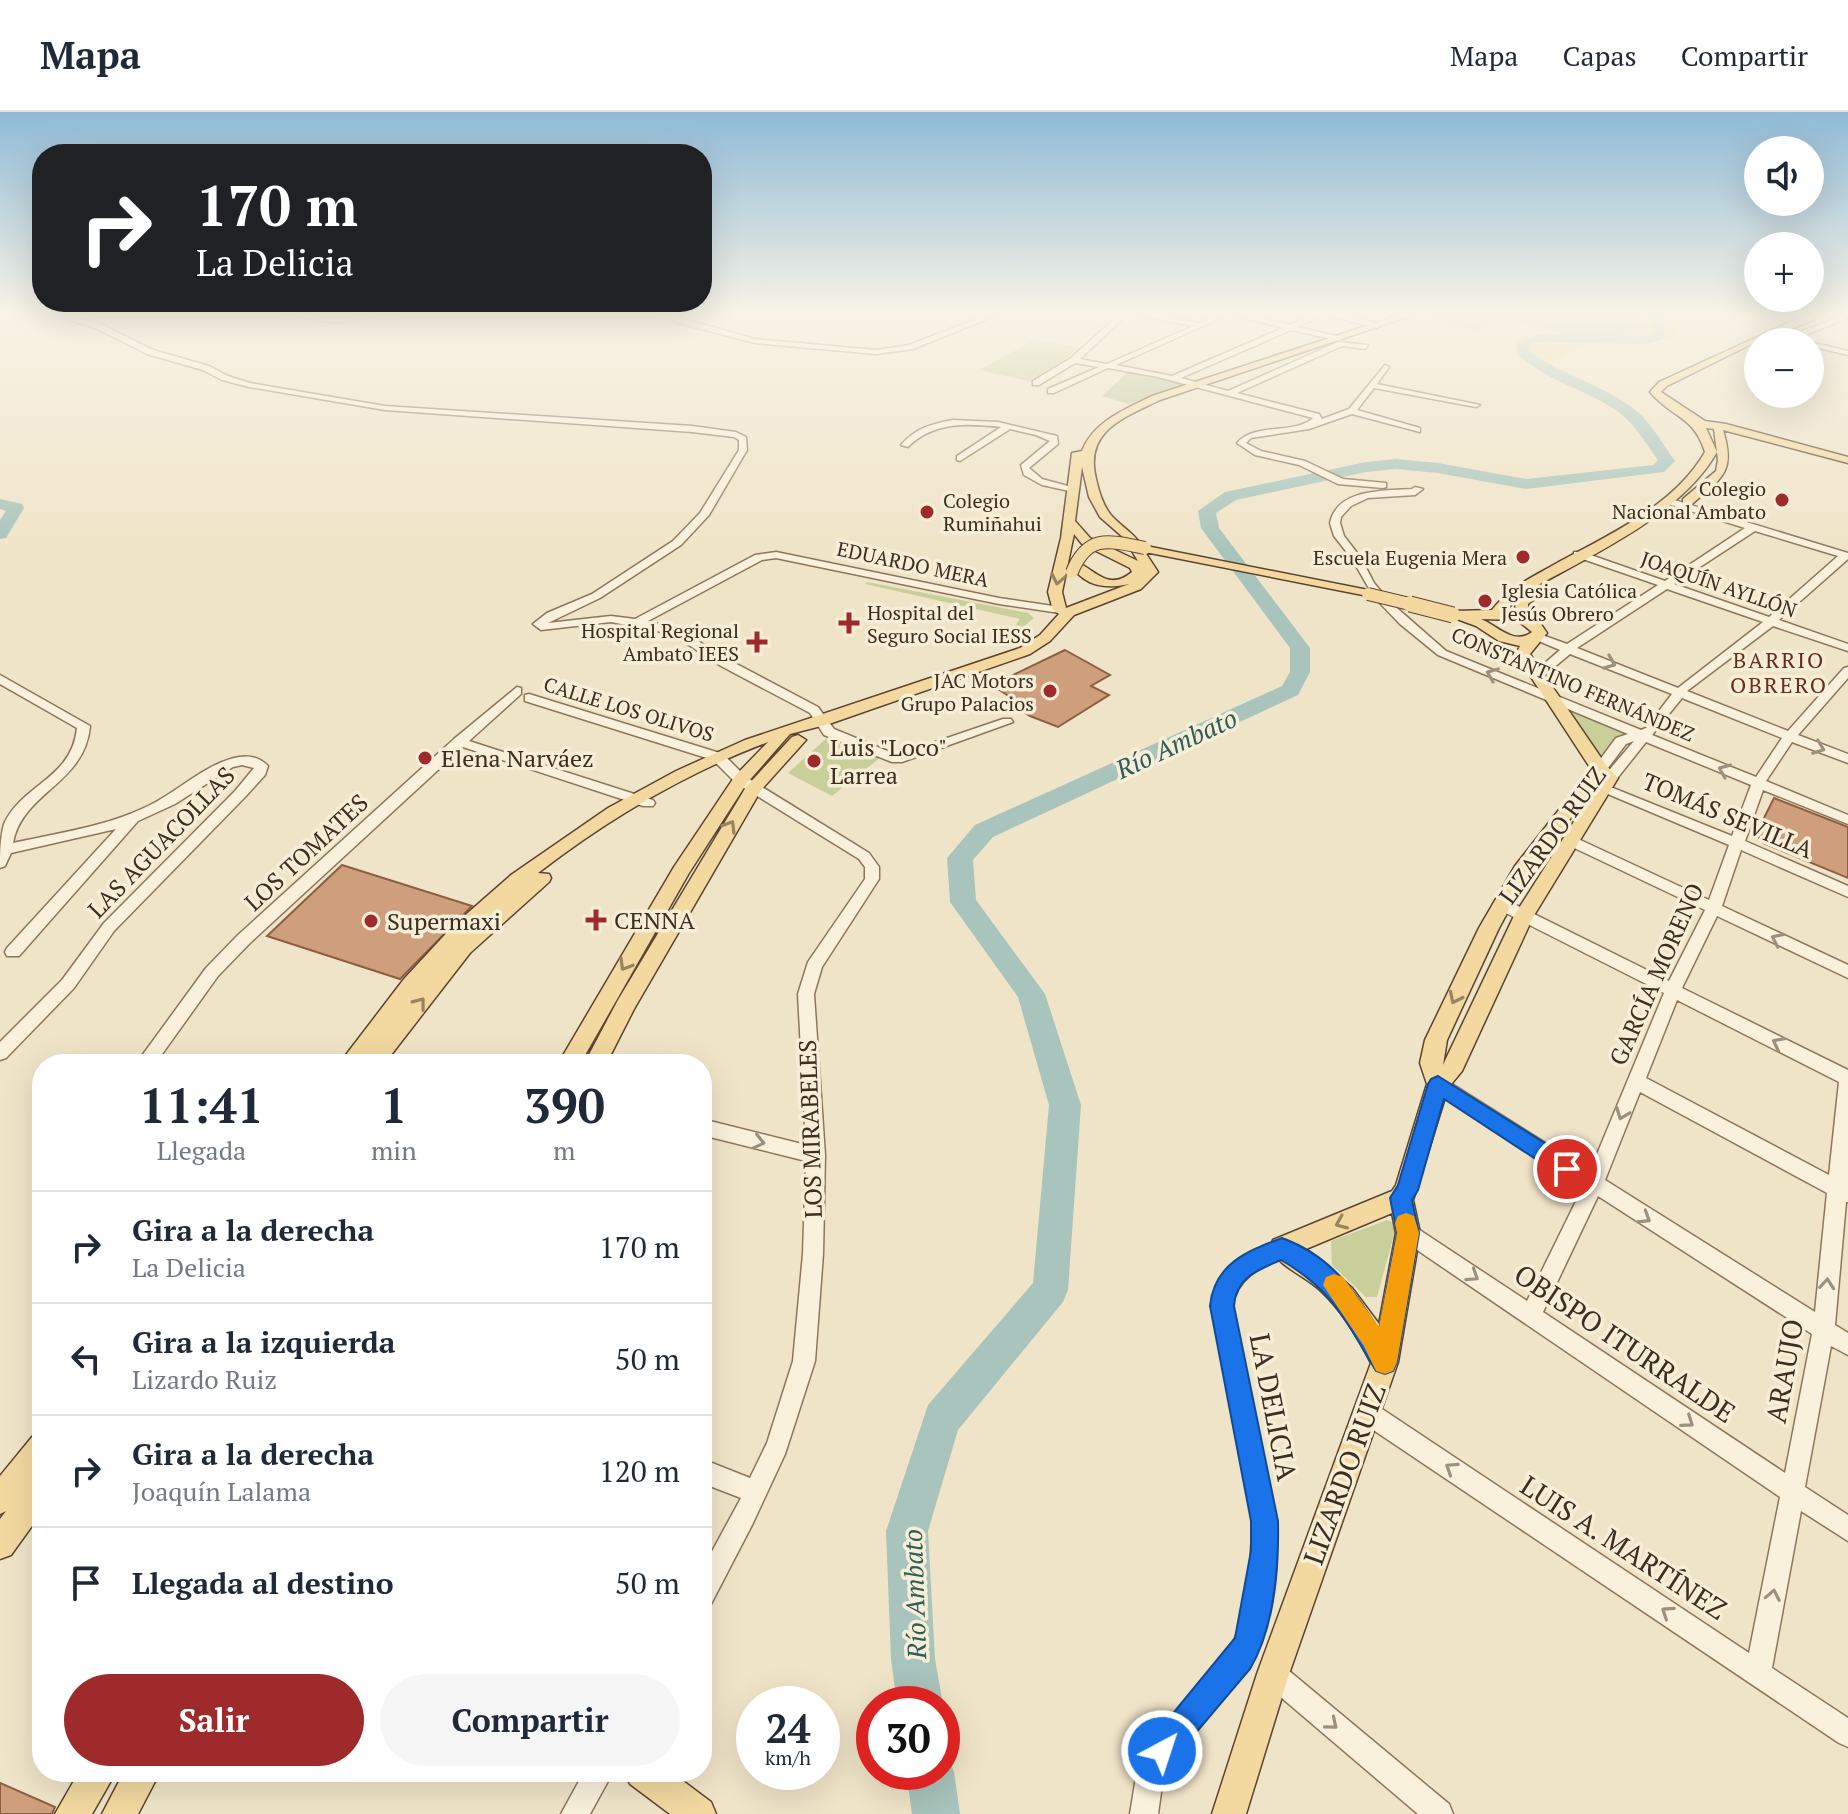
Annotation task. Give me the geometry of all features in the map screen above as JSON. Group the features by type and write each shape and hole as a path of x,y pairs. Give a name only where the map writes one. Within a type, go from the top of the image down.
{"main road":[{"path":"1174,390 1128,407 1092,430 1078,453 1079,520 1084,529 1109,541 1271,572 1453,615 1522,617 1540,629 1523,654 1537,684 1555,699 1601,780"},
{"path":"1088,473 1077,494 1055,592 1070,602 1136,586 1151,572 1129,536 1106,517 1095,497 1088,473 1088,449 1111,422 1142,404 1176,390"},
{"path":"1657,390 1664,401 1692,418 1705,433 1711,452 1702,472 1677,503"},
{"path":"1686,400 1725,425"},
{"path":"1692,418 1709,413"},
{"path":"1692,418 1848,457"},
{"path":"1490,618 1512,594 1677,503 1721,472 1724,460 1718,436 1725,425"},
{"path":"1070,522 1086,541 1135,565 1139,572 1135,578 1111,584 1089,579 1076,570"},
{"path":"359,1054 444,959 546,865 642,801 722,761 823,721 952,679 1036,645 1070,602 1081,550 1094,543 1109,541"},
{"path":"1070,602 1076,570 1086,551 1095,546 1145,548"},
{"path":"1522,617 1524,599 1584,557"},
{"path":"1490,618 1498,637 1537,684 1601,780"},
{"path":"1498,637 1534,639"},
{"path":"722,761 776,742 798,730"},
{"path":"600,1054 701,875 747,783 798,730"},
{"path":"575,1054 681,871 776,742"},
{"name":"LIZARDO RUIZ","path":"1229,1814 1273,1674 1385,1362 1408,1233 1401,1198 1407,1190 1438,1084 1451,1071 1524,916 1571,841 1601,780"},
{"name":"LIZARDO RUIZ","path":"1438,1084 1431,1063 1436,1040 1501,904 1524,866 1601,780"},
{"path":"681,871 701,875"},
{"path":"379,1054 444,959"},
{"path":"603,1003 625,1006"},
{"name":"LA DELICIA","path":"1282,1248 1401,1198"},
{"path":"1282,1248 1314,1267 1342,1292 1385,1362"},
{"path":"0,1499 32,1463"},
{"path":"0,1544 32,1501"},
{"path":"72,1814 93,1782"},
{"path":"119,1814 137,1782"},
{"path":"656,1782 699,1814"}],"street":[{"path":"281,390 385,408 692,429 720,432 743,439 743,450 704,515 686,535 596,596 551,615 539,624 541,627 611,619 638,622 690,639 725,663 814,710 829,732 900,760 1007,722"},
{"path":"1215,390 1316,416 1319,420 1303,427"},
{"path":"1228,394 1236,390"},
{"path":"1303,427 1352,411 1368,390"},
{"path":"1400,390 1476,405"},
{"path":"1352,411 1417,430"},
{"path":"905,445 912,436 937,425 1010,425 1033,429 1054,438 1052,445 1024,467 1026,474 1077,494"},
{"path":"960,458 1010,425"},
{"name":"CONSTANTINO FERNÁNDEZ","path":"1303,427 1248,436 1241,443 1258,453 1307,465 1336,480 1418,489 1415,492 1358,498 1339,511 1336,517 1337,533 1362,568 1369,584 1396,615 1427,641 1463,663 1537,684"},
{"path":"1677,503 1846,556"},
{"path":"1537,684 1571,647 1752,528"},
{"name":"LIZARDO RUIZ","path":"1601,780 1639,744 1642,736 1651,731 1680,692 1771,621 1846,556"},
{"name":"EDUARDO MERA","path":"638,622 759,557 787,557 999,601 1070,602"},
{"name":"JOAQUÍN AYLLÓN","path":"1584,557 1848,648"},
{"path":"1534,639 1571,647 1848,759"},
{"name":"GARCÍA MORENO","path":"1531,1314 1593,1186 1673,990 1713,909 1758,784 1789,737 1848,671"},
{"path":"0,679 72,717 84,726 85,731 74,759 12,820 1,855"},
{"path":"1830,691 1848,697"},
{"name":"LOS TOMATES","path":"152,1054 202,985 234,949 459,742 523,695"},
{"name":"CALLE LOS OLIVOS","path":"523,695 722,761"},
{"name":"CONSTANTINO FERNÁNDEZ","path":"1555,699 1848,820"},
{"path":"459,742 642,801"},
{"name":"LAS AGUACOLLAS","path":"0,1053 68,984 109,927 231,804 260,772 261,766 248,759 229,764 167,803 133,817 1,855"},
{"path":"722,761 747,783"},
{"name":"TOMÁS SEVILLA","path":"1601,780 1848,892"},
{"name":"LOS MIRABELES","path":"712,1576 777,1446 804,1361 812,1269 816,1155 806,994 814,966 872,879 872,867 864,856 747,783"},
{"path":"13,952 133,817"},
{"path":"1571,841 1848,972"},
{"path":"1501,904 1848,1078"},
{"name":"ARAUJO","path":"1758,1672 1824,1329 1842,1191 1848,1078"},
{"path":"1635,1081 1842,1191"},
{"path":"1438,1084 1593,1186 1848,1345"},
{"path":"712,1129 816,1155"},
{"name":"OBISPO ITURRALDE","path":"1408,1233 1848,1529"},
{"name":"LA DELICIA","path":"1144,1814 1150,1777 1162,1751 1249,1643 1265,1551 1265,1521 1222,1306 1223,1294 1244,1264 1282,1248"},
{"name":"LUIS A. MARTÍNEZ","path":"1365,1411 1848,1734"},
{"path":"712,1475 756,1492"},
{"path":"1273,1674 1439,1814"},
{"path":"575,1814 593,1782"}],"green space":[{"path":"1108,390 1169,390 1128,404 1102,396"},
{"path":"865,584 1028,613 1034,618 1001,645 1020,619"},
{"path":"1570,710 1631,734 1603,762"},
{"path":"830,735 881,757 832,796 788,773"},
{"path":"1387,1220 1397,1224 1377,1297 1366,1297 1332,1265 1331,1241"}],"building":[{"name":"JAC Motors Grupo Palacios","path":"1065,650 1110,675 1091,686 1109,695 1058,727 1030,716 1015,706 1019,703 992,685"},
{"path":"1774,798 1848,827 1848,878 1763,843 1756,834"},
{"name":"Supermaxi","path":"342,865 472,906 400,979 267,936"},
{"path":"0,1783 55,1807 52,1814 0,1814"}],"waterway":[{"name":"Río Ambato","path":"917,1686 913,1659 907,1531 942,1419 1050,1290 1065,1105 1031,994 963,902 960,858 984,831 1290,690 1300,672 1300,648 1210,528 1207,511 1231,496 1366,467 1396,464 1438,468 1526,484 1658,469 1667,461 1633,416 1589,390"},
{"path":"0,504 16,508 0,534"},
{"name":"Río Ambato","path":"933,1790 936,1814"}],"slow traffic":[{"path":"1334,1285 1342,1292 1385,1362 1408,1233 1406,1223"}],"place":[{"name":"Colegio Nacional Ambato","path":"1782,500"},
{"name":"Colegio Rumiñahui","path":"927,512"},
{"name":"Escuela Eugenia Mera","path":"1523,557"},
{"name":"Iglesia Católica Jesús Obrero","path":"1485,601"},
{"name":"Hospital del Seguro Social IESS","path":"849,623"},
{"name":"Hospital Regional Ambato IEES","path":"757,642"},
{"name":"JAC Motors Grupo Palacios","path":"1050,691"},
{"name":"Elena Narváez","path":"425,758"},
{"name":"Luis \"Loco\" Larrea","path":"814,761"},
{"name":"CENNA","path":"596,920"},
{"name":"Supermaxi","path":"371,921"}],"district":[{"name":"BARRIO OBRERO","path":"1779,672"}],"route":[{"path":"1162,1751 1249,1643 1265,1551 1265,1521 1222,1306 1228,1283 1244,1264 1282,1248 1314,1267 1342,1292 1385,1362 1408,1233 1401,1198 1407,1190 1438,1084 1567,1169"}]}
